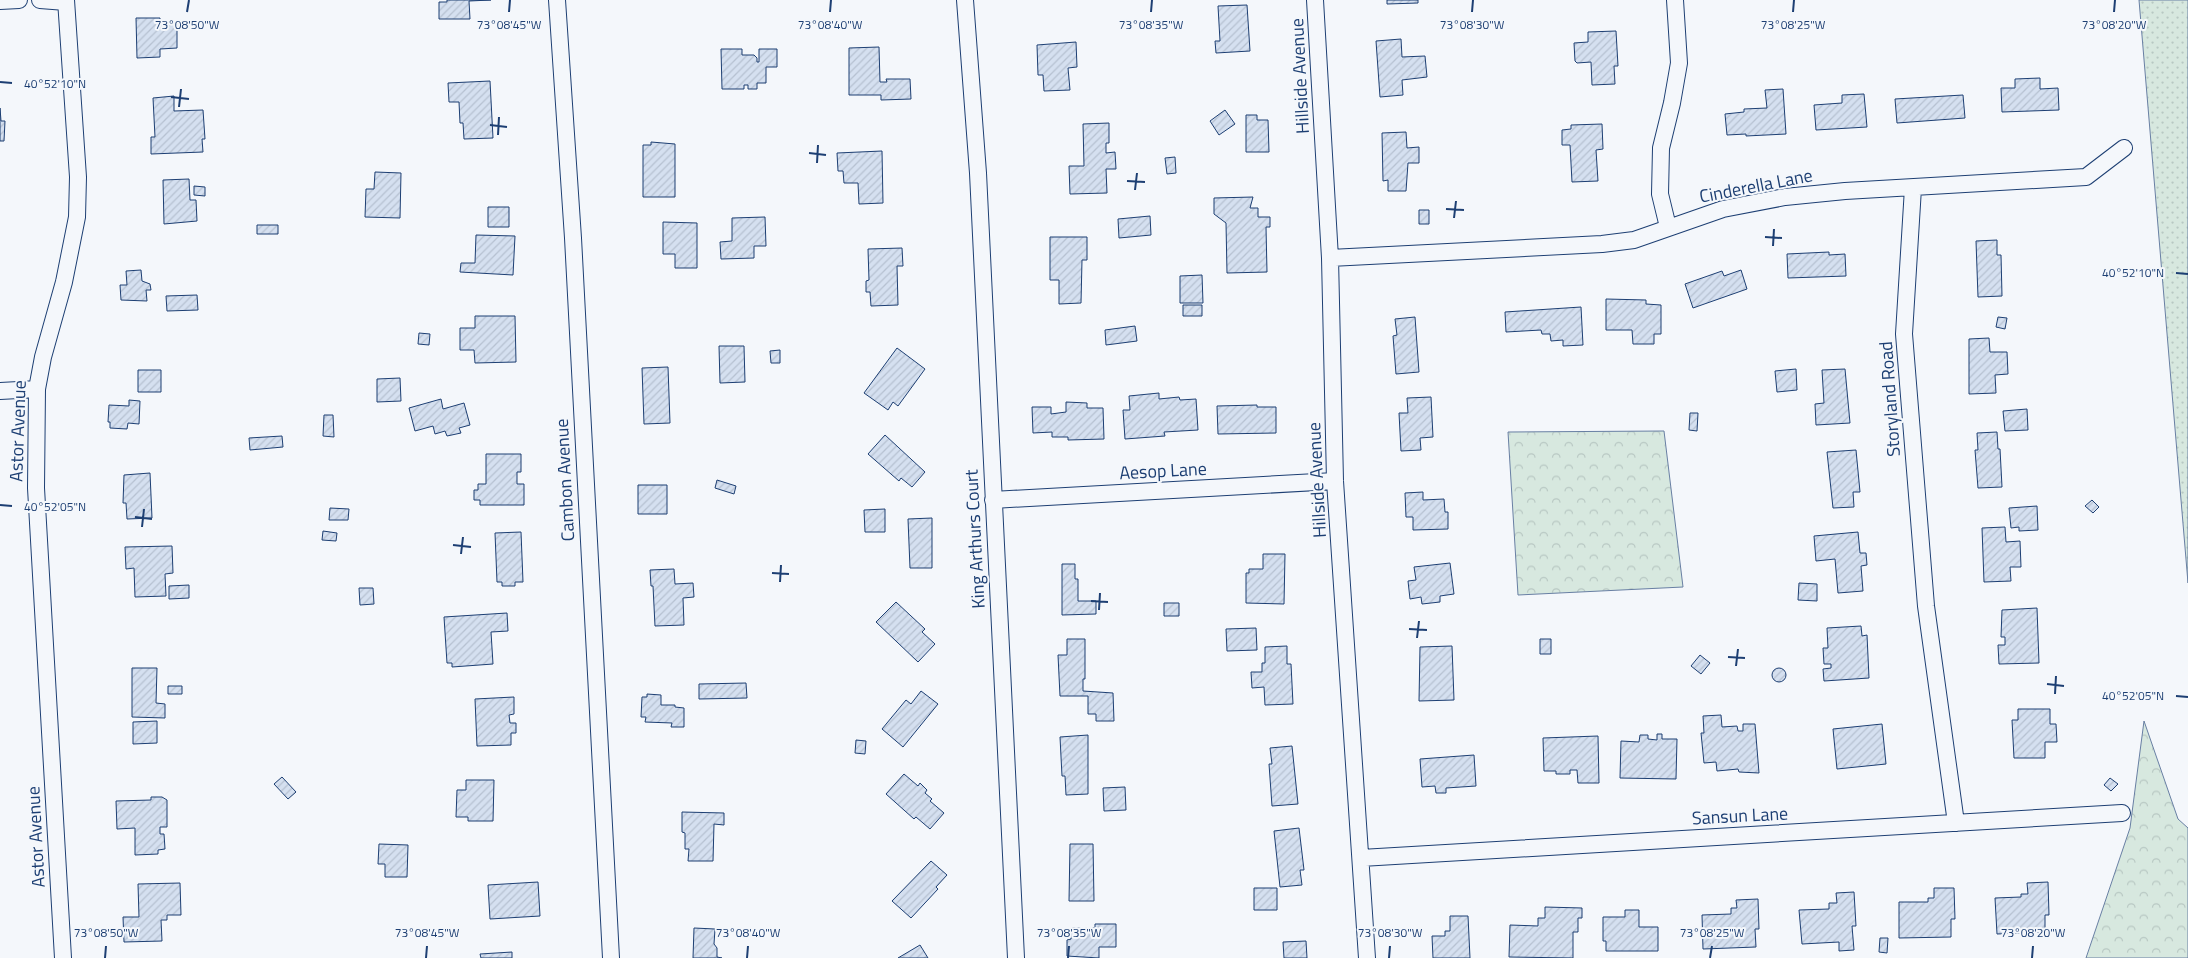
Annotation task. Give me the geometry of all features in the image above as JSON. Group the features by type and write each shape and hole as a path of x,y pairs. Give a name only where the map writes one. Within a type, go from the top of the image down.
{"street":[{"path":"0,1 19,0"},
{"path":"40,0 66,1"},
{"name":"Cambon Avenue","path":"557,0 573,238 611,958"},
{"name":"King Arthurs Court","path":"965,0 978,172 1016,958"},
{"name":"Hillside Avenue","path":"1315,0 1330,258 1335,481 1367,958"},
{"path":"1668,228 1660,194 1661,148 1679,63 1676,0"},
{"name":"Astor Avenue","path":"63,958 36,488 37,389 43,357 64,282 77,217 78,177 66,1"},
{"name":"Cinderella Lane","path":"1330,258 1602,244 1634,240 1723,209 1785,197 1844,191 2086,177 2124,148"},
{"name":"Storyland Road","path":"1913,188 1904,334 1926,606 1956,823"},
{"path":"0,391 37,389"},
{"name":"Aesop Lane","path":"993,500 1335,481"},
{"name":"Sansun Lane","path":"1361,858 2122,813"}],"green space":[{"path":"2139,0 2188,0 2188,583"},
{"path":"1664,431 1683,587 1518,595 1508,432"},
{"path":"2144,721 2178,819 2188,828 2188,958 2086,958 2130,828"}],"building":[{"path":"447,0 491,0 469,1 470,19 439,19 439,2 447,2"},
{"path":"1387,0 1418,0 1418,3 1387,4"},
{"path":"1247,5 1250,51 1216,53 1215,41 1220,41 1218,6"},
{"path":"136,18 160,18 160,22 177,22 177,48 160,49 160,57 137,58"},
{"path":"1616,31 1618,66 1614,66 1615,84 1592,85 1591,62 1577,63 1575,61 1574,43 1588,42 1588,32"},
{"path":"1401,39 1402,57 1425,56 1427,77 1402,80 1403,95 1380,97 1376,41"},
{"path":"1076,42 1077,67 1068,68 1070,90 1044,91 1043,75 1038,75 1037,45"},
{"path":"879,47 880,82 887,82 886,79 910,79 911,99 881,100 881,95 849,95 849,48"},
{"path":"721,49 742,49 742,55 754,55 757,58 757,62 759,62 759,49 777,49 777,67 766,67 766,83 757,83 757,89 748,89 748,85 744,85 744,89 722,89"},
{"path":"2040,78 2040,89 2058,88 2059,110 2002,112 2001,88 2015,88 2015,79"},
{"path":"490,81 493,138 464,139 463,123 460,123 459,102 449,102 448,83"},
{"path":"1783,89 1786,134 1727,135 1725,114 1744,112 1744,109 1767,108 1765,90"},
{"path":"1864,94 1867,127 1816,130 1814,105 1842,103 1842,95"},
{"path":"1963,95 1965,118 1897,123 1895,99"},
{"path":"174,96 174,111 203,110 205,139 202,139 203,152 151,154 151,137 155,137 153,98"},
{"path":"0,108 1,121 5,121 4,141 0,141"},
{"path":"1225,110 1235,124 1219,135 1210,121"},
{"path":"1246,115 1257,115 1257,120 1268,120 1269,152 1246,152"},
{"path":"1109,123 1109,143 1106,143 1106,153 1115,152 1116,169 1106,169 1107,193 1070,194 1069,166 1084,166 1083,124"},
{"path":"1602,124 1603,149 1596,150 1598,181 1572,182 1570,145 1562,145 1562,130 1571,129 1571,125"},
{"path":"1406,132 1407,148 1419,147 1419,163 1408,163 1406,191 1388,191 1388,180 1383,181 1382,133"},
{"path":"651,142 675,144 675,197 643,197 643,145 651,145"},
{"path":"882,151 883,203 859,204 858,183 844,183 843,171 838,171 837,153"},
{"path":"1175,157 1176,173 1167,174 1165,158"},
{"path":"375,172 401,173 400,218 365,217 366,189 374,189"},
{"path":"189,179 190,200 196,200 197,221 164,224 163,180"},
{"path":"194,186 205,187 205,196 194,195"},
{"path":"1253,197 1250,208 1258,208 1258,217 1270,217 1270,227 1266,227 1267,272 1227,273 1226,223 1214,214 1214,198"},
{"path":"488,207 509,207 509,227 488,227"},
{"path":"1419,210 1429,210 1429,224 1419,224"},
{"path":"1150,216 1151,235 1119,238 1118,219"},
{"path":"765,217 766,246 754,246 754,258 721,259 720,242 732,241 732,218"},
{"path":"663,222 697,223 697,268 675,268 675,254 663,254"},
{"path":"257,225 278,225 278,234 257,234"},
{"path":"476,235 515,236 513,275 460,272 461,263 475,263"},
{"path":"1050,237 1087,237 1087,260 1082,260 1081,303 1059,304 1059,280 1050,280"},
{"path":"1997,240 1997,255 2001,255 2002,296 1978,297 1976,241"},
{"path":"902,248 903,266 897,266 898,305 871,306 870,292 866,292 866,281 869,280 868,249"},
{"path":"1829,252 1829,255 1845,254 1846,276 1788,278 1787,254"},
{"path":"141,270 142,281 150,284 151,290 146,290 147,301 121,300 120,285 127,285 126,271"},
{"path":"1741,270 1747,289 1693,308 1685,284 1722,271 1724,276"},
{"path":"1202,275 1203,303 1180,303 1180,276"},
{"path":"197,295 198,310 167,311 166,296"},
{"path":"1606,299 1646,300 1646,304 1661,305 1661,334 1654,334 1654,344 1633,344 1632,330 1606,330"},
{"path":"1183,305 1202,305 1202,316 1183,316"},
{"path":"1581,307 1583,345 1563,346 1563,340 1551,341 1550,334 1542,334 1541,330 1506,332 1505,312"},
{"path":"475,316 515,316 516,362 475,363 474,350 460,350 460,328 475,328"},
{"path":"1415,317 1419,372 1396,374 1393,336 1397,335 1395,319"},
{"path":"1998,317 2007,318 2005,329 1996,327"},
{"path":"1135,326 1137,341 1106,345 1105,330"},
{"path":"419,333 430,334 429,345 418,344"},
{"path":"1989,338 1990,352 2007,352 2008,374 1995,375 1996,393 1969,394 1969,339"},
{"path":"719,346 744,346 745,382 720,383"},
{"path":"897,348 925,369 898,406 893,402 888,410 864,393"},
{"path":"780,350 780,363 771,363 770,351"},
{"path":"668,367 670,423 644,424 642,368"},
{"path":"1796,369 1797,390 1777,392 1775,371"},
{"path":"1845,369 1850,423 1816,425 1815,404 1824,403 1822,370"},
{"path":"138,370 161,370 161,392 138,392"},
{"path":"400,378 401,401 377,402 377,379"},
{"path":"1159,393 1159,399 1179,397 1180,400 1196,399 1198,430 1164,432 1165,436 1125,439 1123,410 1130,410 1129,396"},
{"path":"1431,397 1433,437 1420,438 1421,450 1401,451 1399,413 1408,413 1407,398"},
{"path":"441,399 443,409 464,403 470,425 459,428 461,433 447,436 445,431 435,434 433,426 415,431 409,408"},
{"path":"129,400 140,401 139,424 128,423 127,429 110,428 110,422 108,422 109,405 129,406"},
{"path":"1066,402 1087,403 1087,408 1103,408 1104,439 1068,440 1068,437 1052,437 1052,432 1033,433 1032,407 1051,407 1051,414 1066,412"},
{"path":"1257,405 1257,407 1276,407 1276,433 1218,434 1217,406"},
{"path":"2027,409 2028,430 2005,431 2003,411"},
{"path":"1690,413 1698,413 1697,431 1689,430"},
{"path":"324,415 333,415 334,437 323,436"},
{"path":"1997,432 2002,487 1978,488 1975,450 1978,450 1977,433"},
{"path":"885,435 925,472 912,487 901,478 899,481 868,454"},
{"path":"282,436 283,447 250,450 249,438"},
{"path":"1856,450 1860,492 1853,492 1854,507 1833,508 1827,452"},
{"path":"486,454 521,454 521,472 517,472 517,484 524,484 524,505 480,505 480,500 474,500 474,490 478,490 478,484 486,484"},
{"path":"150,473 152,518 127,519 126,503 123,503 124,475"},
{"path":"717,480 736,486 734,494 715,488"},
{"path":"638,485 667,485 667,514 638,514"},
{"path":"1423,492 1423,500 1444,499 1445,512 1448,512 1448,529 1413,530 1413,517 1406,517 1405,493"},
{"path":"2092,500 2099,507 2093,513 2085,506"},
{"path":"2037,506 2038,530 2019,531 2019,527 2011,528 2009,508"},
{"path":"330,508 349,509 348,520 329,520"},
{"path":"885,509 885,532 865,532 864,510"},
{"path":"932,518 932,568 910,568 908,519"},
{"path":"2005,527 2006,542 2020,541 2021,567 2010,567 2011,581 1984,582 1982,528"},
{"path":"323,531 337,533 336,541 322,540"},
{"path":"521,532 523,582 515,582 515,586 502,586 502,582 497,582 495,533"},
{"path":"1858,532 1860,553 1866,553 1867,565 1861,566 1863,591 1838,593 1835,559 1816,561 1814,536"},
{"path":"172,546 173,573 165,574 166,596 135,597 134,568 126,569 125,547"},
{"path":"1263,554 1285,554 1284,604 1246,603 1246,573 1249,573 1249,569 1263,569"},
{"path":"1450,563 1454,594 1440,596 1440,602 1422,604 1421,597 1410,599 1408,581 1416,580 1414,567"},
{"path":"1062,564 1075,564 1075,579 1078,579 1078,601 1096,601 1096,614 1062,615"},
{"path":"674,569 675,584 693,583 694,597 683,598 684,625 655,626 653,586 651,586 650,570"},
{"path":"1799,583 1817,584 1817,601 1798,600"},
{"path":"189,585 189,598 169,599 169,586"},
{"path":"359,588 373,588 374,604 360,605"},
{"path":"896,602 925,629 922,632 935,644 918,662 876,622"},
{"path":"1164,603 1179,603 1179,616 1164,616"},
{"path":"2037,608 2039,663 1999,664 1998,645 2005,645 2005,637 2001,637 2002,610"},
{"path":"507,613 508,631 491,632 493,664 452,667 452,663 447,663 444,617"},
{"path":"1861,626 1862,636 1867,635 1869,678 1824,681 1823,669 1831,668 1831,664 1824,664 1823,648 1828,648 1827,628"},
{"path":"1256,628 1257,650 1227,651 1226,629"},
{"path":"1067,639 1085,639 1085,679 1083,679 1083,691 1113,693 1114,721 1096,721 1096,714 1088,714 1088,696 1060,696 1058,655 1067,655"},
{"path":"1540,639 1551,639 1551,654 1540,654"},
{"path":"1287,646 1287,664 1291,664 1293,704 1265,705 1264,687 1252,688 1251,672 1262,672 1262,663 1265,663 1265,647"},
{"path":"1452,646 1454,700 1419,701 1420,647"},
{"path":"1700,655 1710,663 1701,674 1691,666"},
{"path":"132,668 157,668 156,703 165,704 165,718 132,717"},
{"path":"1779,668 1784,670 1786,675 1784,680 1779,682 1774,680 1772,675 1774,670"},
{"path":"746,683 747,698 699,699 699,684"},
{"path":"168,686 182,686 182,694 168,694"},
{"path":"921,691 938,704 903,747 882,729 906,700 911,704"},
{"path":"647,694 661,695 661,705 675,705 675,707 684,708 684,727 671,727 672,723 645,722 646,717 641,717 642,697 647,697"},
{"path":"514,697 514,714 509,715 510,723 516,723 516,733 511,733 511,745 477,746 475,699"},
{"path":"2018,709 2050,709 2050,724 2056,724 2057,742 2045,742 2045,758 2014,758 2012,720 2018,720"},
{"path":"1721,715 1722,727 1737,726 1738,731 1743,731 1743,724 1755,724 1759,773 1739,772 1738,769 1717,771 1716,762 1704,763 1701,733 1704,733 1703,716"},
{"path":"157,721 157,743 133,744 133,722"},
{"path":"1882,724 1886,764 1837,769 1833,729"},
{"path":"1657,734 1662,734 1662,739 1677,739 1676,779 1620,778 1621,741 1639,742 1640,735 1648,735 1648,739 1657,740"},
{"path":"1088,735 1088,794 1066,795 1065,776 1062,776 1060,737"},
{"path":"1598,736 1599,783 1578,783 1577,770 1570,770 1570,774 1556,774 1556,771 1544,771 1543,738"},
{"path":"856,740 866,741 865,754 855,753"},
{"path":"1292,746 1298,804 1272,806 1269,764 1272,764 1270,748"},
{"path":"1474,755 1476,786 1446,788 1446,793 1436,793 1435,786 1422,787 1420,759"},
{"path":"904,774 918,786 920,783 927,790 925,793 932,799 930,801 944,813 930,829 916,817 914,819 886,794"},
{"path":"282,777 296,792 288,799 274,784"},
{"path":"2110,778 2118,784 2111,791 2104,785"},
{"path":"466,780 494,780 493,821 468,821 468,817 456,817 457,790 466,790"},
{"path":"1125,787 1126,810 1104,811 1103,788"},
{"path":"151,797 162,797 167,800 167,827 160,827 160,834 164,834 165,849 158,850 158,854 135,855 135,828 117,829 116,801 151,800"},
{"path":"682,812 724,813 724,825 714,824 713,861 688,861 689,849 685,849 685,833 682,832"},
{"path":"1299,828 1304,870 1300,870 1302,885 1280,887 1274,831"},
{"path":"379,844 408,845 407,877 385,877 385,864 378,864"},
{"path":"1070,844 1093,844 1094,901 1069,901"},
{"path":"931,861 947,875 936,887 938,889 911,918 892,901"},
{"path":"538,882 540,916 490,919 488,885"},
{"path":"2048,882 2049,915 2045,915 2045,932 1997,934 1995,898 2021,897 2021,894 2028,894 2027,883"},
{"path":"180,883 181,915 167,915 167,920 161,920 162,941 124,942 123,917 139,917 138,884"},
{"path":"1254,888 1277,888 1277,910 1254,910"},
{"path":"1934,888 1954,888 1955,919 1951,919 1951,937 1899,938 1899,902 1928,902 1928,898 1934,898"},
{"path":"1854,892 1856,926 1852,926 1854,950 1839,951 1839,942 1802,944 1799,910 1829,909 1829,903 1837,903 1836,893"},
{"path":"1758,899 1759,929 1755,929 1756,947 1703,949 1702,915 1731,914 1731,908 1737,908 1736,900"},
{"path":"1545,907 1582,908 1582,918 1578,918 1578,932 1573,932 1573,958 1509,957 1510,925 1538,926 1538,918 1545,918"},
{"path":"1625,910 1639,910 1639,927 1658,927 1658,951 1606,951 1606,941 1603,941 1603,917 1625,917"},
{"path":"1450,916 1468,916 1470,958 1433,958 1432,936 1445,936 1445,931 1450,931"},
{"path":"1095,924 1116,924 1116,947 1099,947 1099,958 1067,956 1067,940 1071,939 1071,928 1095,928"},
{"path":"694,928 715,929 714,944 717,948 717,957 722,958 693,958"},
{"path":"1880,938 1888,938 1887,953 1879,952"},
{"path":"1306,941 1307,958 1284,958 1283,942"},
{"path":"920,945 928,958 898,958"},
{"path":"512,952 512,958 481,958 480,954"}]}
